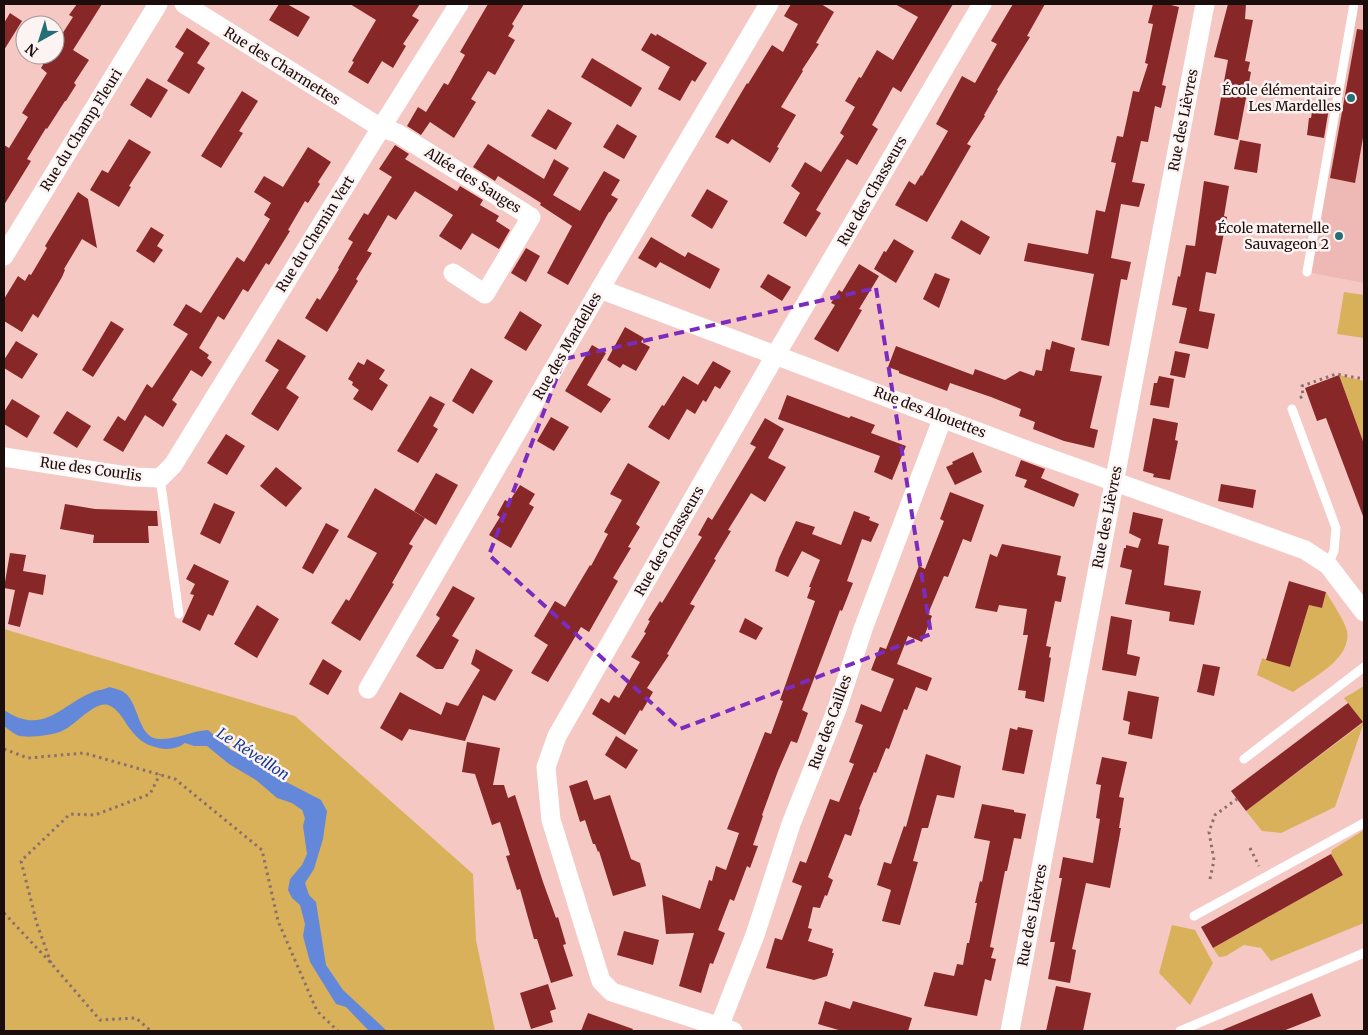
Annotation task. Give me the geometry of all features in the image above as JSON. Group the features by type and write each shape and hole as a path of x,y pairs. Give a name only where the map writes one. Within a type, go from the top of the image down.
{"street":[{"name":"Rue du Champ Fleuri","path":"4,256 158,4"},
{"name":"Rue des Charmettes","path":"184,4 381,128"},
{"name":"Rue du Chemin Vert","path":"173,465 381,128 460,4"},
{"name":"Rue des Mardelles","path":"368,689 600,289 769,4"},
{"name":"Rue des Chasseurs","path":"726,1029 612,992 601,981 551,820 546,767 557,736 774,356 783,344 982,4"},
{"name":"Rue des Lièvres","path":"1010,1031 1205,4"},
{"name":"Allée des Sauges","path":"381,128 397,132 531,217 485,294 453,273"},
{"name":"Rue des Alouettes","path":"600,289 1029,451 1305,550 1328,565 1364,612"},
{"name":"Rue des Cailles","path":"726,1029 791,824 837,708 863,628 943,417"},
{"name":"Rue des Courlis","path":"4,456 133,476 160,478 173,465"}],"lane":[{"path":"1307,272 1354,4"},
{"path":"1292,409 1336,528 1334,551 1328,565"},
{"path":"160,478 179,614"},
{"path":"1244,759 1364,667"},
{"path":"1194,916 1364,823"},
{"path":"1180,1031 1364,953"}],"path":[{"path":"1292,409 1292,401 1303,396 1302,386 1336,374 1364,379"},
{"path":"4,748 28,758 84,753 175,779 262,850 278,921 317,1011 338,1031"},
{"path":"51,963 37,924 21,861 70,814 95,816 150,794 160,774"},
{"path":"1210,879 1214,860 1209,832 1215,815 1237,800"},
{"path":"1250,848 1260,867"},
{"path":"4,913 51,963 100,1020 136,1018 151,1031"}],"highlighted area":[{"path":"876,288 931,634 680,729 489,555 564,359"}],"shaded area":[{"path":"1354,4 1364,4 1364,283 1307,272"},
{"path":"1344,292 1364,295 1364,338 1337,334"},
{"path":"1339,375 1364,381 1364,444"},
{"path":"1326,592 1347,631 1347,641 1337,659 1320,674 1293,692 1257,675 1262,658 1290,667 1309,605 1322,608"},
{"path":"4,629 295,716 473,874 476,940 495,1031 4,1031"},
{"path":"1364,686 1364,722 1335,807 1281,833 1262,831 1246,811 1363,723 1344,698"},
{"path":"1364,830 1364,923 1271,961 1261,948 1244,945 1226,956 1219,957 1213,948 1343,875 1331,854 1332,850"},
{"path":"1172,925 1195,930 1213,963 1190,1005 1159,973"}],"water":[{"path":"110,687 124,692 130,698 142,726 151,737 165,739 208,730 231,750 260,764 269,773 321,800 327,811 323,839 314,869 305,883 309,895 316,902 326,965 343,990 387,1031 369,1031 346,1007 336,1004 310,962 303,936 305,924 300,905 292,898 288,890 290,879 302,865 307,854 303,826 305,818 302,810 292,803 277,798 256,780 229,764 207,746 194,746 185,743 176,748 166,749 148,745 134,734 119,714 108,705 91,710 67,728 53,734 24,737 4,726 4,710 18,717 30,720 41,719 52,716 95,691"}],"building":[{"path":"77,4 102,4 73,50 89,60 74,83 76,85 66,101 46,128 27,159 31,161 4,205 4,145 9,148 28,117 22,113 47,73 41,68 43,65 65,65 65,29 73,17 69,15"},
{"path":"279,4 287,4 310,17 298,37 269,20"},
{"path":"350,4 420,4 412,16 419,20 403,44 406,46 393,68 382,61 368,84 348,72 354,62 352,61 376,20"},
{"path":"488,4 524,4 512,24 514,26 508,36 515,40 495,75 488,71 471,99 476,102 454,138 430,122 421,135 407,126 418,107 426,112 444,83 448,85 465,55 460,52"},
{"path":"791,4 821,4 834,12 816,43 819,44 781,107 796,115 770,163 732,139 728,144 715,137 772,45 783,52 798,24 784,16"},
{"path":"895,4 953,4 901,92 893,87 872,125 878,129 857,165 847,159 816,210 821,213 806,237 783,223 800,193 791,186 805,162 821,172 844,136 840,133 855,107 845,101 859,77 861,78 877,50 893,60 918,17"},
{"path":"1013,4 1045,4 1027,36 1030,37 997,90 985,116 967,144 971,146 927,222 895,205 909,181 915,185 922,176 948,131 936,124 962,76 975,83 997,44 991,41"},
{"path":"1153,4 1167,4 1179,7 1162,85 1166,86 1161,108 1155,106 1148,142 1141,141 1132,182 1145,184 1139,207 1121,204 1111,258 1131,262 1127,280 1121,279 1109,346 1081,340 1094,274 1024,261 1028,243 1088,254 1096,210 1105,212 1116,163 1111,162 1117,136 1123,137 1133,91 1139,92 1148,64 1145,63 1153,24 1148,23"},
{"path":"1228,4 1246,4 1245,19 1253,20 1245,61 1250,62 1248,71 1251,72 1238,140 1214,135 1228,60 1214,57"},
{"path":"10,13 15,16 15,32 4,50 4,23"},
{"path":"187,28 210,43 197,63 205,68 189,94 167,81 184,53 175,47"},
{"path":"1357,29 1364,30 1364,132 1355,183 1330,178"},
{"path":"651,33 656,36 657,34 707,63 695,82 692,80 680,101 658,89 670,67 641,50"},
{"path":"592,58 642,88 631,107 581,77"},
{"path":"147,78 168,90 151,118 130,105"},
{"path":"242,91 258,101 239,131 243,133 221,168 201,156"},
{"path":"1313,106 1329,108 1324,138 1307,135"},
{"path":"548,109 572,123 556,150 531,136"},
{"path":"617,124 637,136 624,159 603,147"},
{"path":"129,139 151,152 129,186 131,187 119,207 90,190 102,170 108,173"},
{"path":"1240,140 1261,144 1257,173 1234,169"},
{"path":"488,144 544,179 554,159 569,168 553,195 580,211 604,171 620,180 611,195 618,199 568,285 547,273 572,226 540,205 541,203 498,176 495,181 473,167"},
{"path":"395,145 409,154 405,159 457,191 460,186 483,200 480,205 499,216 496,221 510,230 499,249 472,233 461,250 439,236 453,215 415,191 396,220 388,215 367,251 372,253 356,279 358,281 327,332 305,318 317,298 320,300 339,269 353,242 348,239 364,213 368,215 392,177 379,169"},
{"path":"308,147 331,162 318,182 320,184 308,203 305,201 288,230 290,231 269,265 266,263 248,292 243,289 224,320 218,316 199,348 209,355 207,358 212,362 202,377 191,370 172,400 177,404 163,427 145,415 123,452 103,440 118,416 125,421 147,384 152,388 188,334 173,325 186,304 201,313 237,257 244,262 270,219 264,215 271,203 254,192 264,176 283,187"},
{"path":"1204,181 1229,186 1224,216 1227,217 1216,274 1206,272 1199,311 1215,314 1208,349 1179,343 1187,308 1172,305 1186,245 1195,246"},
{"path":"707,189 728,201 712,229 691,216"},
{"path":"78,192 88,199 97,248 82,239 38,318 33,314 22,332 4,321 4,299 18,276 25,281 29,274 31,275 47,248 45,246"},
{"path":"961,220 990,237 980,255 951,238"},
{"path":"151,227 164,235 157,246 163,250 154,263 136,251"},
{"path":"651,237 685,257 688,252 720,269 710,289 660,262 656,268 638,258"},
{"path":"894,239 914,251 896,283 874,269 884,251 886,252"},
{"path":"526,248 540,256 526,282 511,273"},
{"path":"859,264 879,276 859,309 862,310 838,352 814,339 835,305 831,303 839,290 842,292"},
{"path":"935,273 950,279 939,308 923,299"},
{"path":"768,274 791,287 782,301 760,287"},
{"path":"520,311 542,325 526,351 504,338"},
{"path":"111,321 124,329 93,377 82,370"},
{"path":"625,327 644,338 641,342 650,347 636,371 623,364 620,368 607,360"},
{"path":"278,339 306,356 286,388 299,397 278,431 251,414 279,370 265,361"},
{"path":"16,341 38,354 22,379 4,368 4,360"},
{"path":"1052,341 1075,348 1070,371 1102,376 1090,428 1098,430 1094,448 1064,441 1033,429 1035,422 1019,416 1021,409 991,397 950,383 947,391 888,367 896,346 973,375 975,369 1005,380 1020,371 1034,376 1036,370 1042,371 1046,349 1050,350"},
{"path":"592,345 606,353 587,385 611,399 601,413 565,391"},
{"path":"1175,351 1190,354 1185,378 1170,375"},
{"path":"367,359 385,370 379,379 388,385 372,411 353,399 359,390 348,379 358,362 364,365"},
{"path":"713,361 731,371 720,389 715,386 706,402 703,400 695,414 687,409 669,440 648,427 683,376 698,385"},
{"path":"471,368 493,381 473,414 452,401"},
{"path":"1339,375 1364,444 1363,516 1326,418 1317,421 1305,388"},
{"path":"1159,376 1174,379 1169,408 1150,405 1154,383 1157,383"},
{"path":"787,395 849,418 851,416 875,425 871,433 906,446 892,480 874,472 880,456 778,419"},
{"path":"430,396 445,404 433,426 438,429 418,463 397,451"},
{"path":"12,399 40,416 27,438 4,424 4,412"},
{"path":"67,411 91,426 77,448 53,433"},
{"path":"551,417 569,427 554,451 537,441"},
{"path":"765,418 784,429 768,458 786,467 765,502 751,493 728,530 731,531 690,604 695,606 667,654 669,655 647,688 653,692 625,735 592,714 601,698 609,703 614,695 619,698 640,662 631,657 646,633 644,632 650,621 648,620 660,601 662,603 702,537 698,535 708,517 712,520 756,447 750,444"},
{"path":"1153,418 1178,423 1175,440 1178,441 1170,480 1153,477 1154,474 1143,471"},
{"path":"226,434 245,446 227,475 207,463"},
{"path":"973,452 982,472 955,485 946,467"},
{"path":"1021,460 1045,469 1041,478 1079,494 1074,507 1024,487 1027,480 1015,476"},
{"path":"628,463 660,482 636,524 640,527 628,547 631,548 613,578 618,581 589,632 581,627 548,682 531,673 548,645 534,636 555,601 565,607 591,566 608,534 604,532 622,500 610,494"},
{"path":"276,467 302,488 286,507 260,486"},
{"path":"436,473 458,485 436,525 414,511"},
{"path":"1221,484 1256,490 1253,508 1218,501"},
{"path":"520,485 535,494 529,504 534,507 511,548 489,535 500,517 497,515 505,500 509,502"},
{"path":"375,488 425,518 409,544 413,546 392,583 394,584 360,641 331,623 346,599 349,601 377,553 347,537"},
{"path":"950,492 984,505 971,542 963,539 948,577 944,576 928,614 932,616 922,642 908,636 897,664 932,678 927,691 916,687 907,710 904,709 889,749 886,748 876,773 874,772 859,809 851,836 845,834 828,877 833,880 827,896 825,895 820,908 813,907 808,928 812,929 808,941 833,949 832,953 834,953 827,976 814,980 766,968 775,938 782,940 802,886 792,882 800,861 806,863 830,799 839,802 854,764 849,762 863,725 855,722 861,704 881,712 894,679 871,670 880,647 886,649 919,566 925,569 944,521 940,519"},
{"path":"214,503 235,512 220,544 200,534"},
{"path":"65,504 95,509 157,511 158,526 148,526 149,543 93,543 94,535 60,529"},
{"path":"854,511 870,517 869,520 879,524 871,542 862,539 847,581 853,583 842,611 840,610 802,710 808,713 797,743 791,741 778,771 753,845 758,846 750,868 747,866 734,901 730,899 718,930 725,933 713,964 710,963 701,993 679,986 694,933 666,934 662,895 700,909 709,880 712,881 716,866 726,870 739,833 727,829 765,732 771,734 783,701 780,700 815,601 807,598 811,587 809,587 820,560 802,551 788,577 775,571 779,558 796,521 815,527 812,534 841,545"},
{"path":"1133,512 1163,519 1158,544 1169,546 1164,585 1201,591 1194,625 1169,621 1170,612 1125,604 1132,570 1120,567 1124,548 1126,548 1126,545 1138,548 1141,539 1129,533"},
{"path":"326,523 339,530 313,574 302,568"},
{"path":"1002,544 1061,556 1057,575 1066,577 1061,602 1055,601 1046,646 1051,647 1049,657 1051,658 1044,702 1025,698 1026,691 1018,690 1028,635 1023,635 1027,609 999,605 997,612 975,608 990,554 997,557"},
{"path":"10,553 26,555 23,571 46,575 43,595 29,592 20,627 8,624 15,590 4,588"},
{"path":"194,564 229,581 213,616 208,614 200,631 182,622 194,595 190,594 195,584 186,579"},
{"path":"1289,581 1326,592 1322,608 1309,605 1290,667 1266,660"},
{"path":"453,586 475,598 452,636 459,640 443,669 436,669 416,656 440,618 436,615"},
{"path":"257,605 279,619 257,658 234,644"},
{"path":"1111,616 1132,620 1127,654 1140,657 1136,676 1102,670"},
{"path":"745,618 763,628 756,640 739,632"},
{"path":"476,649 513,670 495,701 483,695 465,741 409,729 402,741 380,728 400,692 441,715 446,702 458,706 480,670 471,664"},
{"path":"323,659 342,671 328,695 309,684"},
{"path":"1203,664 1220,667 1214,696 1197,692"},
{"path":"1128,691 1159,697 1152,739 1128,734 1130,722 1123,720"},
{"path":"1348,703 1363,722 1246,811 1231,791"},
{"path":"1018,727 1033,730 1024,774 1002,770 1010,728 1017,730"},
{"path":"616,736 638,750 626,769 605,755"},
{"path":"467,742 500,748 493,785 504,785 508,798 515,795 543,882 556,918 558,917 566,944 563,945 573,976 551,983 537,939 534,939 520,889 517,890 506,856 510,855 500,822 492,825 475,774 462,772"},
{"path":"926,754 961,766 954,798 937,795 928,828 922,828 913,861 918,862 900,925 882,921 891,890 877,885 884,862 891,864 904,826 906,827"},
{"path":"1102,757 1127,762 1119,797 1124,798 1119,828 1121,828 1110,888 1086,883 1072,949 1076,950 1070,983 1048,979 1055,942 1050,942 1062,878 1059,878 1063,857 1093,863 1100,819 1096,818 1101,785 1096,784"},
{"path":"587,780 594,800 610,795 631,859 640,863 646,886 613,896 599,851 595,844 593,844 585,820 580,822 569,786"},
{"path":"982,804 1026,814 1021,839 1014,838 1007,871 1005,871 990,947 994,948 991,958 996,959 991,981 985,979 977,1016 924,1006 934,972 954,976 957,964 963,965 990,841 974,838"},
{"path":"1331,854 1343,875 1213,948 1201,927"},
{"path":"624,931 659,940 653,965 617,955"},
{"path":"548,984 556,1009 550,1011 553,1022 531,1029 520,993"},
{"path":"1056,986 1091,993 1083,1031 1046,1031"},
{"path":"1312,993 1321,1016 1283,1031 1220,1031"},
{"path":"825,1001 850,1009 853,1001 912,1018 908,1031 842,1031 818,1024"},
{"path":"588,1013 633,1029 632,1031 581,1031"}],"place":[{"name":"École élémentaire Les Mardelles","path":"1351,98"},
{"name":"École maternelle Sauvageon 2","path":"1339,236"}],"water label":[{"name":"Le Réveillon","path":"253,754"}]}
